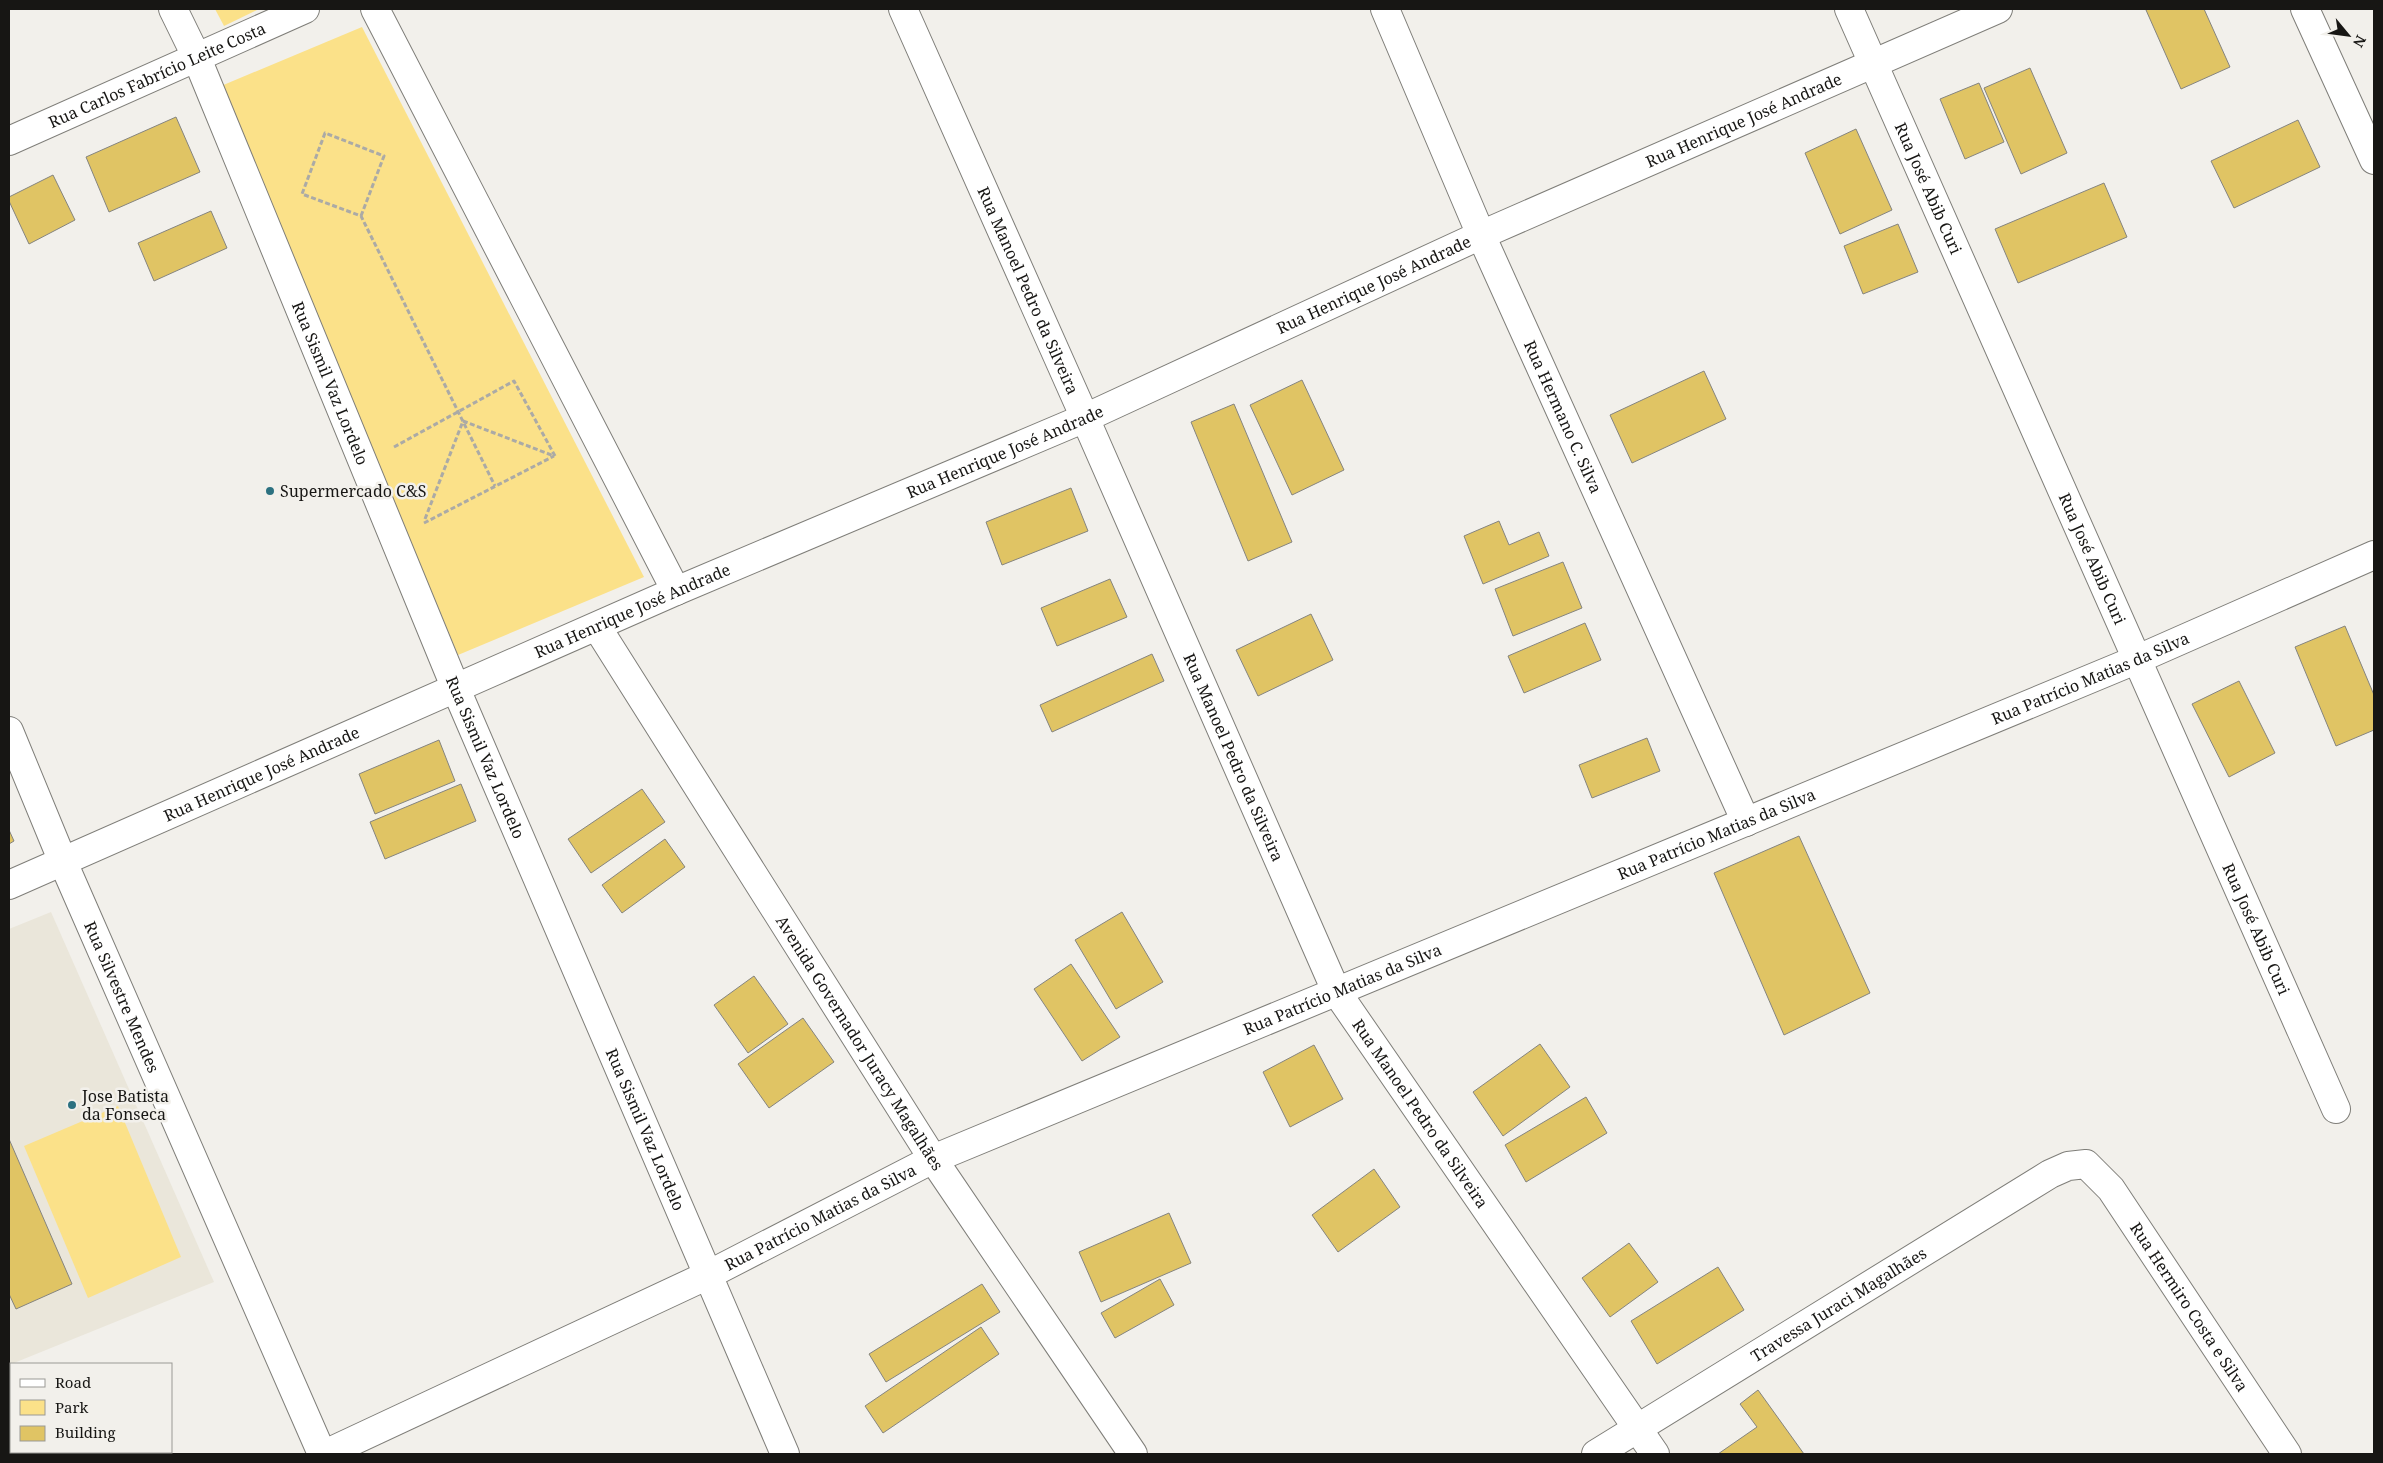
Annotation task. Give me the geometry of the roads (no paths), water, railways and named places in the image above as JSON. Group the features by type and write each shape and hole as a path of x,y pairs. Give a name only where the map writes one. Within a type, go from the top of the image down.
{"street":[{"path":"173,9 196,56"},
{"name":"Rua Carlos Fabrício Leite Costa","path":"9,141 305,9"},
{"path":"376,9 676,591"},
{"name":"Rua Manoel Pedro da Silveira","path":"903,9 1085,418 1336,991 1655,1454"},
{"name":"Rua Hermano C. Silva","path":"1384,9 1481,235 1746,822"},
{"name":"Rua José Abib Curi","path":"1849,9 2336,1109"},
{"name":"Rua Henrique José Andrade","path":"9,885 597,628 676,591 1085,418 1481,235 1998,9"},
{"path":"2306,9 2374,160"},
{"name":"Rua Sismil Vaz Lordelo","path":"196,56 456,689 706,1276 785,1454"},
{"name":"Rua Patrício Matias da Silva","path":"323,1454 706,1276 933,1159 2138,659 2374,555"},
{"name":"Avenida Governador Juracy Magalhães","path":"597,628 933,1159 1132,1454"},
{"name":"Rua Silvestre Mendes","path":"9,731 63,862 323,1454"},
{"name":"Travessa Juraci Magalhães","path":"1596,1454 2050,1174 2068,1166 2086,1164"},
{"name":"Rua Hermiro Costa e Silva","path":"2086,1164 2112,1189 2287,1454"}],"place":[{"name":"Supermercado C&S","path":"270,491"},
{"name":"Jose Batista da Fonseca","path":"72,1105"}]}
